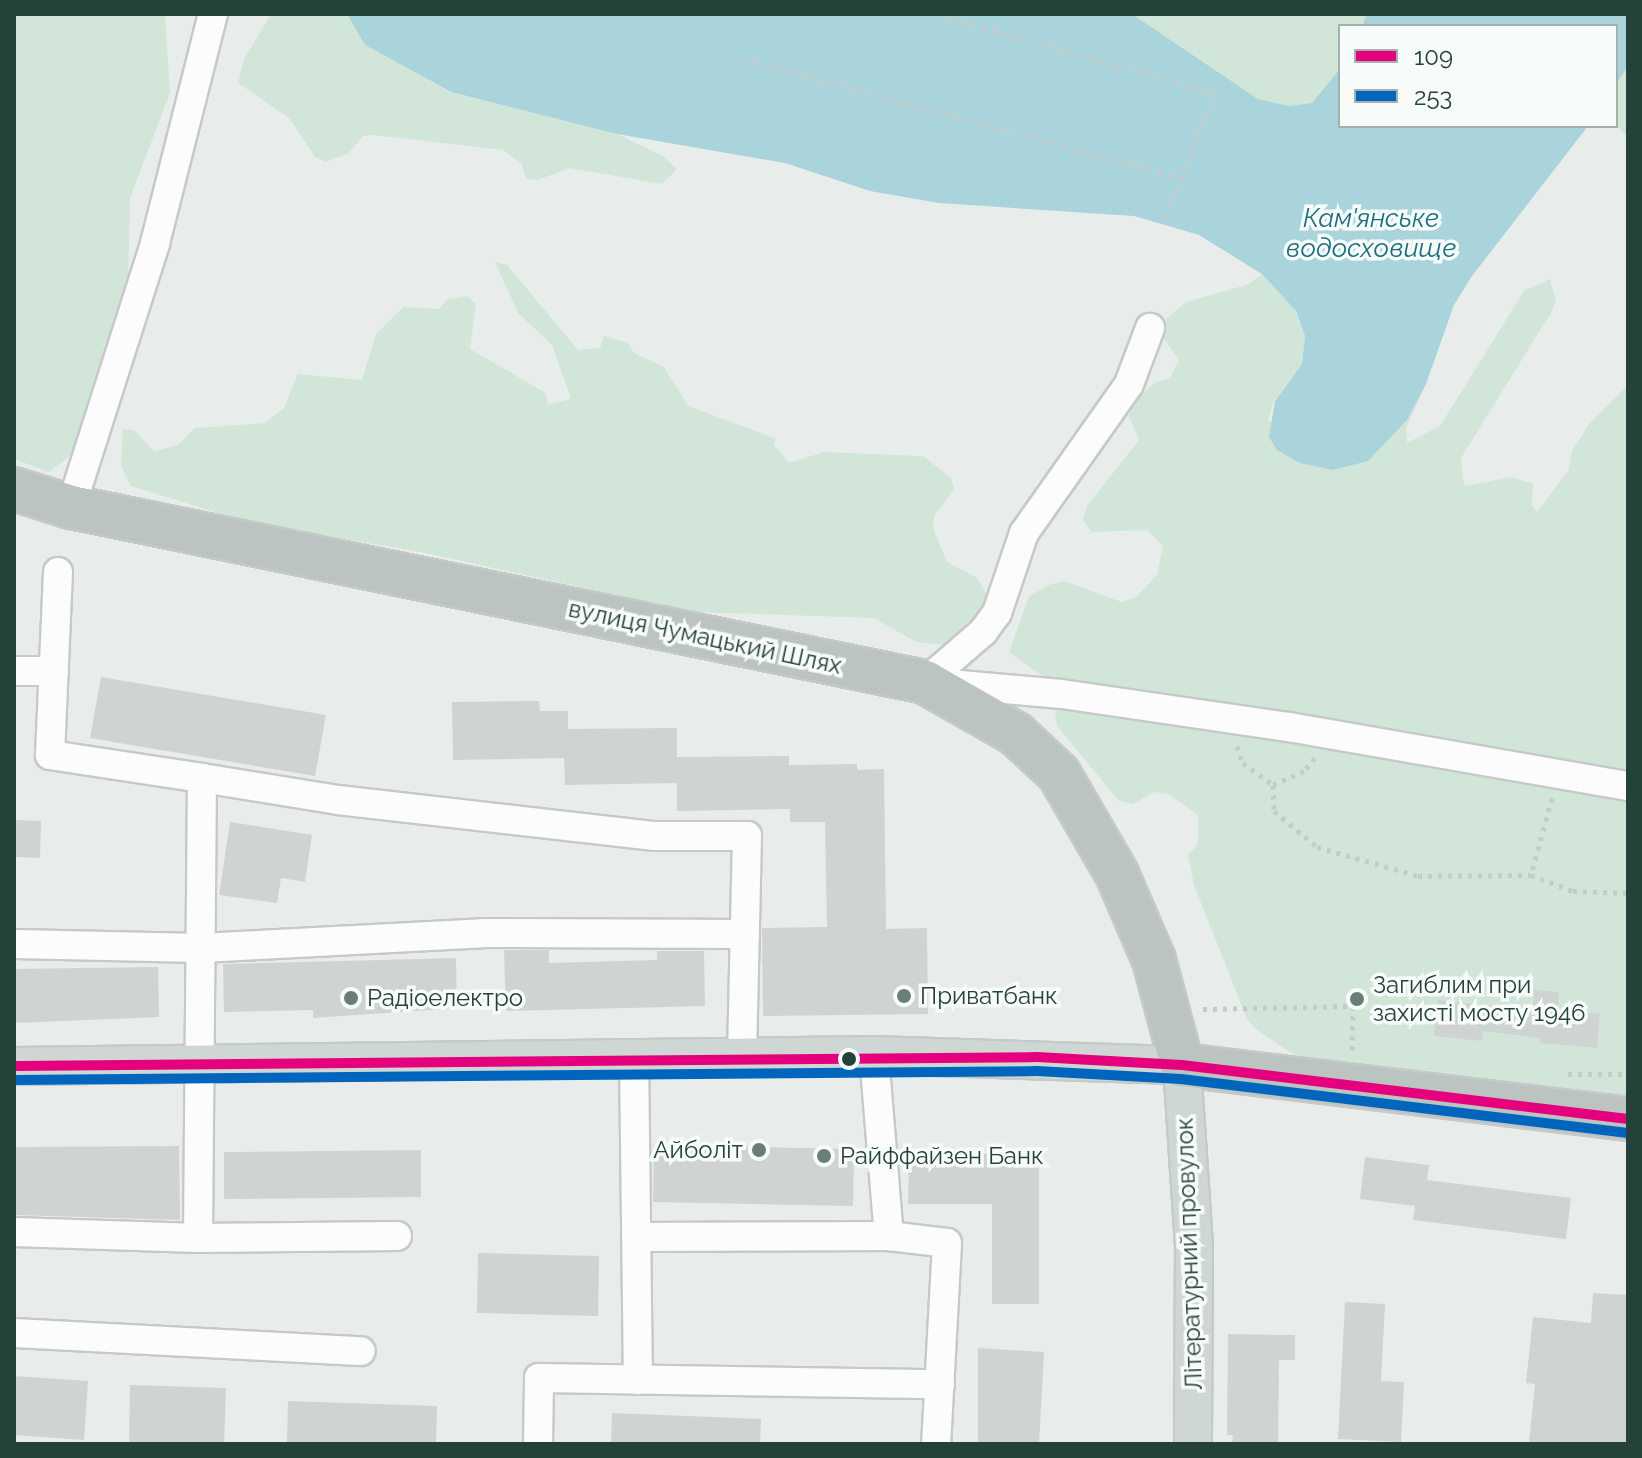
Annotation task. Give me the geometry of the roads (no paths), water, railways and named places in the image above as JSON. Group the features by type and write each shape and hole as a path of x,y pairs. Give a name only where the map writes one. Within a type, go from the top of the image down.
{"highway":[{"name":"вулиця Чумацький Шлях","path":"14,489 71,507 925,682 1016,734 1059,774 1117,874 1154,960 1182,1065"},
{"path":"1182,1065 1628,1119"}],"main road":[{"path":"14,1066 874,1055 1182,1065"},
{"name":"Літературний провулок","path":"1182,1065 1194,1246 1193,1444"}],"street":[{"path":"71,507 155,243 213,14"},
{"path":"925,682 983,632 997,613 1024,533 1129,384 1150,328"},
{"path":"58,572 50,755 338,800 655,836 747,836 742,1056"},
{"path":"14,671 54,671"},
{"path":"925,682 1062,694 1322,732 1628,786"},
{"path":"198,1238 202,778"},
{"path":"14,944 201,948 483,933 745,934"},
{"path":"874,1055 889,1236"},
{"path":"634,1057 638,1380"},
{"path":"14,1232 198,1238 397,1236"},
{"path":"636,1237 889,1236 947,1243 936,1444"},
{"path":"14,1333 361,1351"},
{"path":"538,1444 539,1378 940,1384"}],"water":[{"name":"Кам'янське водосховище","path":"347,14 1132,14 1258,99 1289,106 1312,103 1338,71 1338,128 1586,128 1472,276 1454,305 1426,384 1407,420 1368,461 1333,470 1300,463 1277,450 1269,437 1275,401 1302,364 1305,336 1296,311 1262,274 1199,235 1134,216 939,203 870,191 785,163 617,134 451,92 365,45"},
{"path":"1367,14 1628,14 1628,66 1618,81 1618,24 1363,24"}],"place":[{"name":"Приватбанк","path":"904,996"},
{"name":"Радіоелектро","path":"351,998"},
{"name":"Загиблим при захисті мосту 1946","path":"1357,999"},
{"name":"Айболіт","path":"759,1150"},
{"name":"Райффайзен Банк","path":"824,1156"}]}
